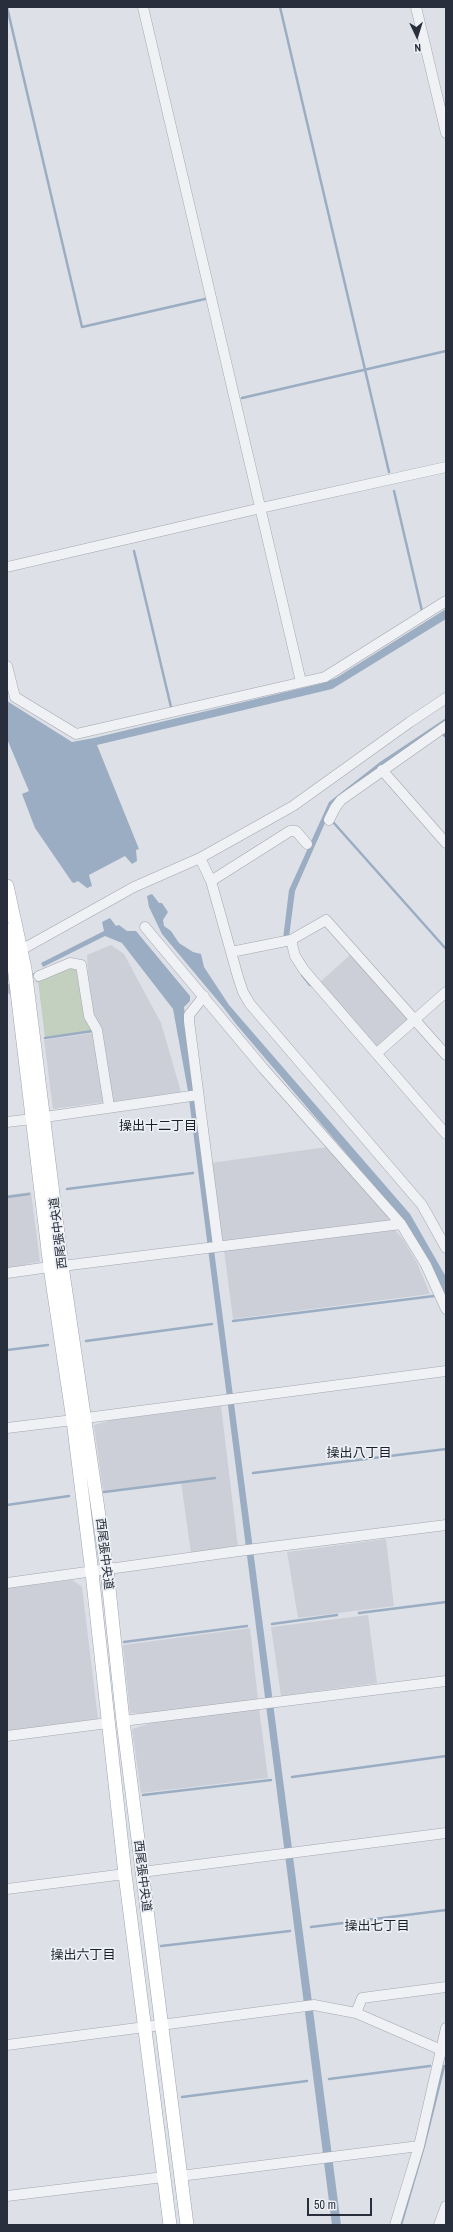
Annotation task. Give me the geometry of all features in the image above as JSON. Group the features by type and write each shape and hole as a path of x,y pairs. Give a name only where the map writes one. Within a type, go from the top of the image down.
{"main road":[{"name":"西尾張中央道","path":"7,886 10,929 38,1118 92,1573 125,1874 170,2225"},
{"name":"西尾張中央道","path":"56,1267 86,1418 187,2225"}],"street":[{"path":"142,7 301,682"},
{"path":"416,7 446,132"},
{"path":"7,567 446,467"},
{"path":"7,666 15,697 76,734 325,677 446,601"},
{"path":"14,957 134,887 200,858 293,806 446,698"},
{"path":"330,820 334,808 341,800 446,726"},
{"path":"382,770 446,843"},
{"path":"211,881 290,830 296,831 307,844"},
{"path":"200,858 211,881 243,992 250,1004 399,1176 443,1232 446,1248"},
{"path":"231,952 291,940 326,920 446,1054"},
{"path":"144,927 204,996 263,1068 401,1224 426,1265 446,1309"},
{"path":"291,940 295,956 304,970 446,1134"},
{"path":"39,976 70,963 81,965 89,1016 97,1030 109,1106"},
{"path":"377,1053 446,992"},
{"path":"204,996 189,1015 197,1095 218,1246"},
{"path":"7,1122 109,1106 197,1095"},
{"path":"7,1273 198,1248 401,1224"},
{"path":"86,1418 446,1371"},
{"path":"7,1428 73,1420"},
{"path":"7,1583 92,1573 239,1551 446,1525"},
{"path":"123,1721 446,1681"},
{"path":"7,1736 108,1723"},
{"path":"142,1872 296,1854 446,1833"},
{"path":"7,1889 125,1874"},
{"path":"356,2013 362,1998 446,1987"},
{"path":"7,2045 296,2005 314,2005 356,2013 444,2052"},
{"path":"395,2225 419,2146 444,2052 446,2028"},
{"path":"180,2176 335,2155 419,2146"},
{"path":"7,2196 164,2177"},
{"path":"438,2225 446,2206"}],"shaded area":[{"path":"111,945 124,954 161,1023 181,1092 110,1102 95,1018 90,1005 87,955"},
{"path":"351,954 408,1019 408,1022 378,1049 319,983"},
{"path":"94,1033 105,1102 53,1109 44,1040"},
{"path":"327,1147 391,1220 220,1241 210,1163"},
{"path":"31,1192 40,1262 26,1264 26,1267 7,1269 7,1195"},
{"path":"393,1228 403,1239 417,1263 430,1294 233,1319 224,1250"},
{"path":"221,1406 238,1547 191,1553 181,1482 103,1491 94,1425 112,1420"},
{"path":"386,1539 394,1606 298,1618 287,1552"},
{"path":"72,1580 82,1587 98,1719 7,1731 7,1588"},
{"path":"368,1615 377,1683 281,1696 271,1627"},
{"path":"250,1628 258,1700 150,1713 130,1713 123,1645"},
{"path":"259,1708 268,1778 141,1793 132,1729 148,1724 149,1722"}],"green space":[{"path":"70,967 76,969 93,1031 45,1038 38,981"}],"water":[{"path":"446,609 446,619 332,689 97,745 139,849 136,850 137,861 132,864 125,856 89,875 92,886 87,888 78,881 74,883 72,882 35,828 22,794 29,791 7,739 7,701 72,742 94,738 323,683 336,678"},
{"path":"446,718 446,724 332,807 295,891 289,937 283,939 289,890 329,802 380,762"},
{"path":"152,894 159,903 162,903 168,912 163,920 164,926 171,931 179,943 193,952 201,954 204,967 229,1005 410,1214 446,1277 446,1299 402,1219 236,1024 162,934 149,907 147,896"},
{"path":"110,918 116,926 119,925 127,931 136,931 190,996 190,1001 184,1007 195,1104 341,2225 332,2225 188,1091 173,1009 122,943 105,936 43,967 41,963 104,931 102,922"}],"waterway":[{"path":"7,7 82,327 205,299"},
{"path":"280,7 389,472"},
{"path":"242,398 446,351"},
{"path":"394,491 422,611"},
{"path":"134,551 171,707"},
{"path":"443,734 446,737"},
{"path":"333,822 446,949"},
{"path":"302,975 310,985"},
{"path":"45,1038 93,1031"},
{"path":"67,1189 193,1173"},
{"path":"7,1197 29,1194"},
{"path":"233,1321 434,1296"},
{"path":"86,1341 212,1324"},
{"path":"7,1350 48,1345"},
{"path":"253,1473 446,1449"},
{"path":"104,1492 215,1478"},
{"path":"7,1505 69,1496"},
{"path":"359,1613 446,1602"},
{"path":"272,1624 337,1615"},
{"path":"124,1642 247,1626"},
{"path":"292,1777 446,1756"},
{"path":"143,1795 271,1780"},
{"path":"311,1927 446,1910"},
{"path":"161,1946 290,1931"},
{"path":"329,2079 430,2066"},
{"path":"401,2225 424,2146 444,2066"},
{"path":"182,2097 307,2081"}],"tunnel":[{"path":"7,990 39,976"}],"district":[{"name":"操出十二丁目","path":"158,1127"},
{"name":"操出八丁目","path":"359,1454"},
{"name":"操出七丁目","path":"377,1927"},
{"name":"操出六丁目","path":"83,1956"}]}
